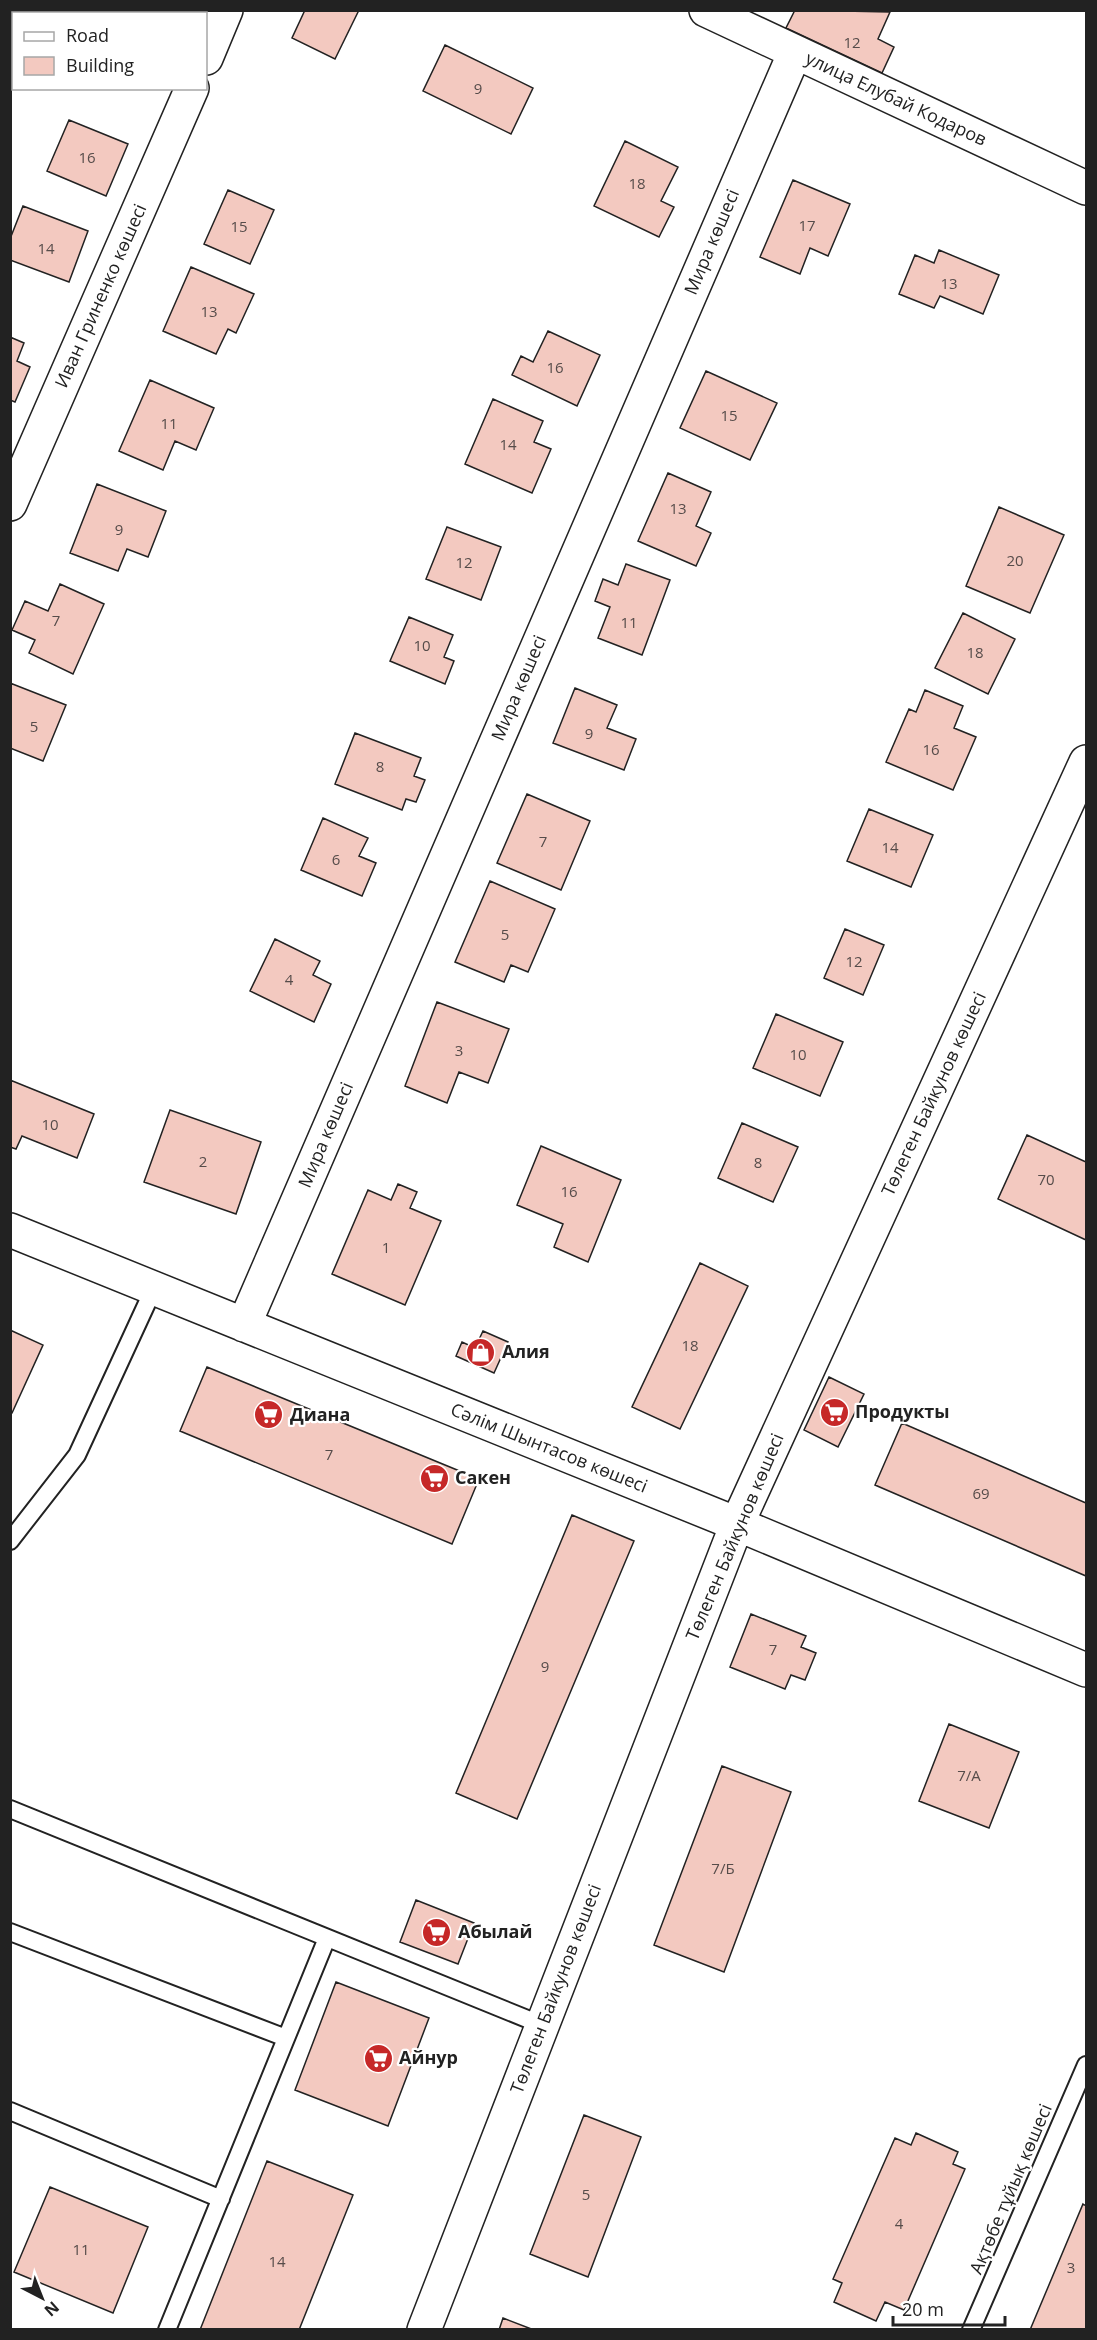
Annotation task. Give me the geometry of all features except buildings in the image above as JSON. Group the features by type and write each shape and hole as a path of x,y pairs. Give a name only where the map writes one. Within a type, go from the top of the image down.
{"street":[{"path":"207,56 226,10"},
{"name":"улица Елубай Кодаров","path":"706,10 1086,188"},
{"name":"Мира көшесі","path":"244,1325 795,52"},
{"name":"Иван Гриненко көшесі","path":"10,504 191,90"},
{"name":"Төлеген Байкунов көшесі","path":"424,2330 737,1524 1086,762"},
{"name":"Сәлім Шынтасов көшесі","path":"10,1230 737,1524 1086,1670"}],"lane":[{"path":"10,1541 77,1455 154,1288"},
{"path":"10,1809 542,2025"},
{"path":"10,1932 286,2038"},
{"path":"167,2330 327,1938"},
{"name":"Ақтөбе тұйық көшесі","path":"971,2330 1086,2065"},
{"path":"10,2111 221,2199"}],"place":[{"name":"Алия","path":"481,1352"},
{"name":"Продукты","path":"834,1412"},
{"name":"Диана","path":"269,1415"},
{"name":"Сакен","path":"434,1478"},
{"name":"Абылай","path":"437,1932"},
{"name":"Айнур","path":"378,2058"}]}
